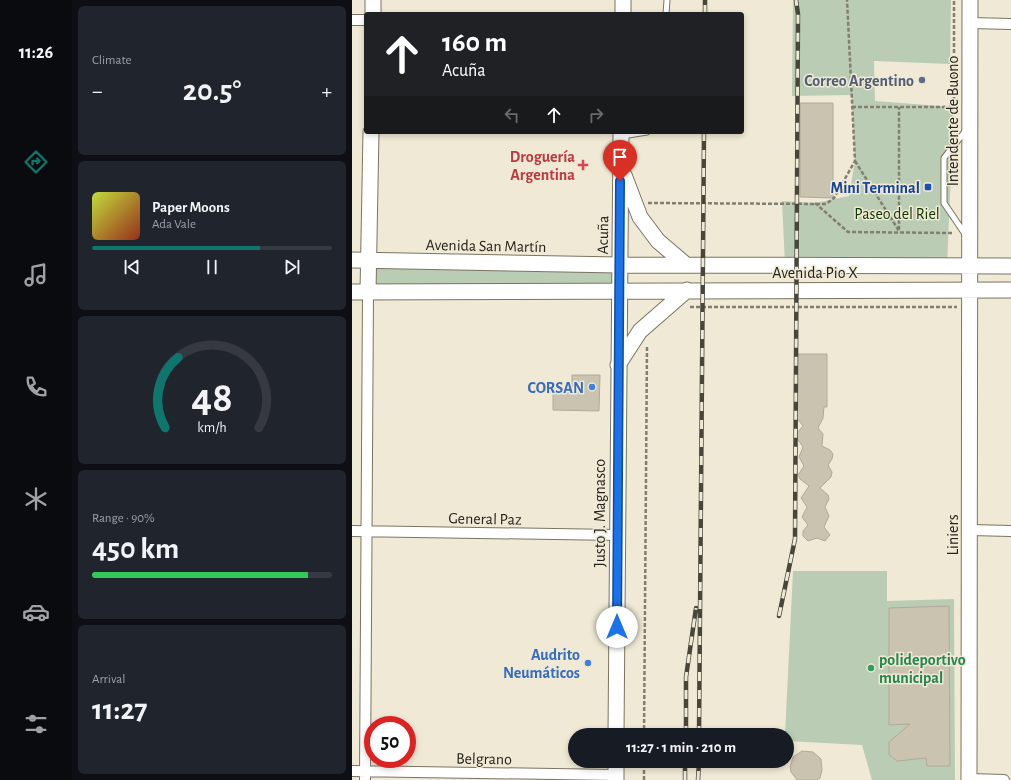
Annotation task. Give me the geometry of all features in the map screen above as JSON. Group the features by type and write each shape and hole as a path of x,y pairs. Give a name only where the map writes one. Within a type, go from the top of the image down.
{"main road":[{"path":"373,0 373,12"},
{"path":"623,0 623,12"},
{"name":"Intendente de Buono","path":"969,290 970,0"},
{"path":"368,292 371,134"},
{"name":"Acuña","path":"619,291 621,134"},
{"path":"621,167 640,217 658,241 685,264"},
{"name":"Avenida San Martín","path":"352,260 619,265"},
{"name":"Avenida Pio X","path":"619,265 1011,266"},
{"path":"618,365 640,332 687,290"},
{"name":"Liniers","path":"969,290 969,780"},
{"name":"Avenida Pio X","path":"619,291 1011,290"},
{"path":"352,292 619,291"},
{"name":"Justo J. Magnasco","path":"616,728 619,291"}],"street":[{"path":"352,20 364,20"},
{"path":"970,23 1011,24"},
{"path":"365,776 368,292"},
{"name":"General Paz","path":"352,530 617,535"},
{"path":"970,530 1011,531"},
{"name":"Belgrano","path":"352,771 365,776 616,772"},
{"path":"969,780 1004,780"}],"lane":[{"path":"666,0 666,12"},
{"path":"969,240 944,203 944,158 970,127"}],"path":[{"path":"847,0 855,161 899,232"},
{"path":"954,0 954,107"},
{"path":"852,106 970,108"},
{"path":"899,107 899,232"},
{"path":"634,202 826,204 834,198 855,161"},
{"path":"815,203 848,232 949,231 969,240"},
{"path":"688,307 969,308"},
{"path":"644,728 647,325"},
{"path":"644,768 644,780"}],"green space":[{"name":"Paseo del Riel","path":"793,0 951,0 950,64 874,61 875,101 954,107 947,265 785,265 782,201 815,203 849,196 855,161 852,95 792,96"},
{"path":"369,260 619,265 619,291 368,292"},
{"name":"polideportivo municipal","path":"793,571 887,571 887,601 954,599 955,780 872,780 862,745 794,741 794,728 785,728"}],"building":[{"path":"800,103 833,103 833,198 800,197"},
{"path":"796,354 827,354 827,407 824,407 823,418 818,428 823,434 822,446 830,450 833,454 828,465 832,472 831,477 820,488 828,495 829,499 825,507 829,516 824,527 830,535 825,541 817,538 808,541 803,536 803,531 808,525 802,517 807,507 801,498 809,486 800,479 798,475 804,466 799,457 803,447 796,437 797,433 803,426 796,417"},
{"path":"572,375 600,375 599,411 553,410 553,389 572,390"},
{"path":"949,606 950,766 927,766 926,758 897,761 889,755 889,742 910,724 889,725 889,608"},
{"path":"802,751 813,752 821,759 822,770 820,778 816,780 797,780 791,772 790,768 794,768 794,756"}],"railway":[{"path":"705,0 705,12"},
{"path":"779,616 795,539 798,14 796,0"},
{"path":"699,728 704,134"},
{"path":"686,728 686,677 696,608"},
{"path":"685,768 685,780"},
{"path":"698,780 699,768"}],"place":[{"name":"Correo Argentino","path":"922,80"},
{"name":"Droguería Argentina","path":"583,165"},
{"name":"Mini Terminal","path":"928,187"},
{"name":"CORSAN","path":"592,387"},
{"name":"Audrito Neumáticos","path":"588,663"},
{"name":"polideportivo municipal","path":"871,668"}],"route":[{"path":"617,627 620,181"}]}
